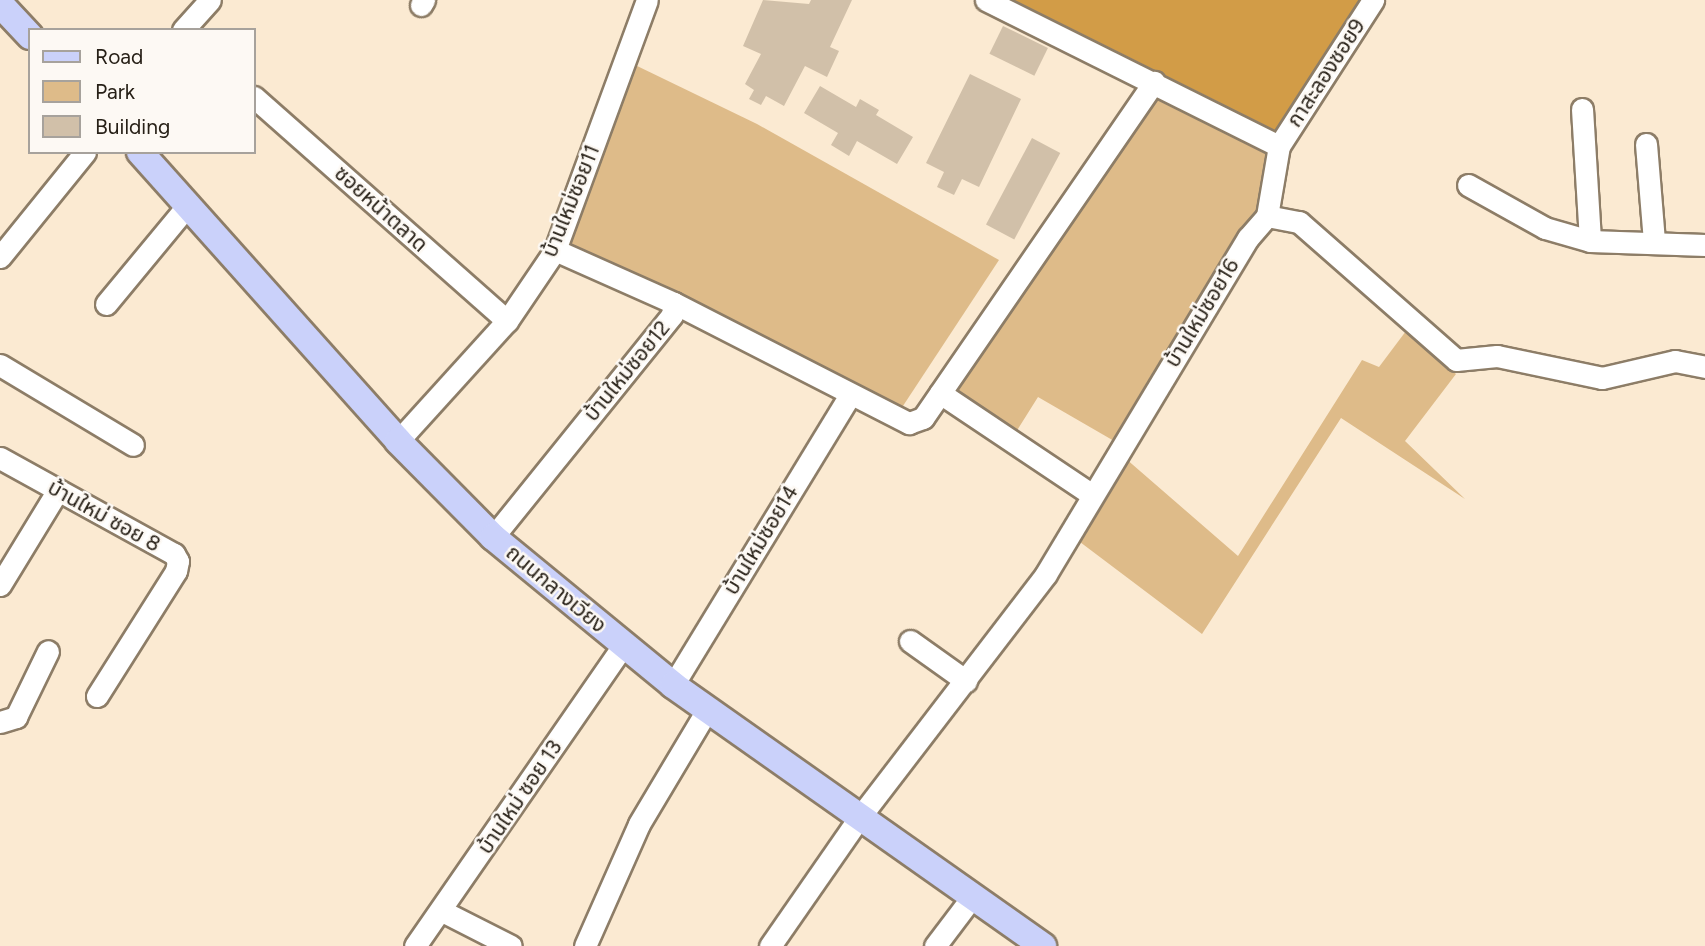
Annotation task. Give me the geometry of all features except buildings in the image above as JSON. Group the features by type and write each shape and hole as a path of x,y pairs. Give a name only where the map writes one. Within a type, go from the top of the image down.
{"main road":[{"path":"0,4 28,34"},
{"name":"ถนนกลางเวียง","path":"142,154 398,441 493,537 673,685 1035,944"}],"street":[{"path":"185,28 209,0"},
{"name":"บ้านใหม่ซอย11","path":"398,441 507,321 555,250 647,0"},
{"path":"986,0 1279,146 1267,216 1299,222 1456,360 1497,356 1602,378 1675,361 1705,367"},
{"name":"กาสะลองซอย9","path":"1279,146 1373,0"},
{"path":"674,303 909,423 922,418 1154,82"},
{"name":"ซอยหน้าตลาด","path":"256,99 507,321"},
{"path":"1582,109 1590,241"},
{"path":"1646,144 1654,242"},
{"path":"0,257 83,154"},
{"path":"1468,185 1534,223 1590,241 1705,244"},
{"path":"106,304 188,205"},
{"name":"บ้านใหม่ซอย16","path":"770,946 859,818 1046,574 1091,494 1248,238 1267,216"},
{"path":"0,224 21,230"},
{"name":"บ้านใหม่ซอย12","path":"493,537 671,315 674,303 555,250"},
{"path":"0,365 133,445"},
{"path":"940,393 1091,494"},
{"name":"บ้านใหม่ซอย14","path":"673,685 850,395"},
{"name":"บ้านใหม่ ซอย 8","path":"0,458 178,561 176,571 97,696"},
{"path":"0,585 58,490"},
{"path":"910,640 966,681"},
{"name":"บ้านใหม่ ซอย 13","path":"415,946 442,911 623,646"},
{"path":"0,722 16,717 48,652"},
{"path":"585,946 639,824 707,710"},
{"path":"935,946 972,897"},
{"path":"442,911 511,946"}],"green space":[{"path":"633,64 757,124 999,260 899,412 568,244"},
{"path":"1154,82 1279,146 1267,216 1121,445 1038,397 1011,440 940,393"},
{"path":"1406,331 1456,374 1405,441 1465,499 1341,418 1202,634 1076,539 1125,458 1238,556 1362,360 1379,367"}],"shaded area":[{"path":"985,0 1359,0 1279,146"}]}
